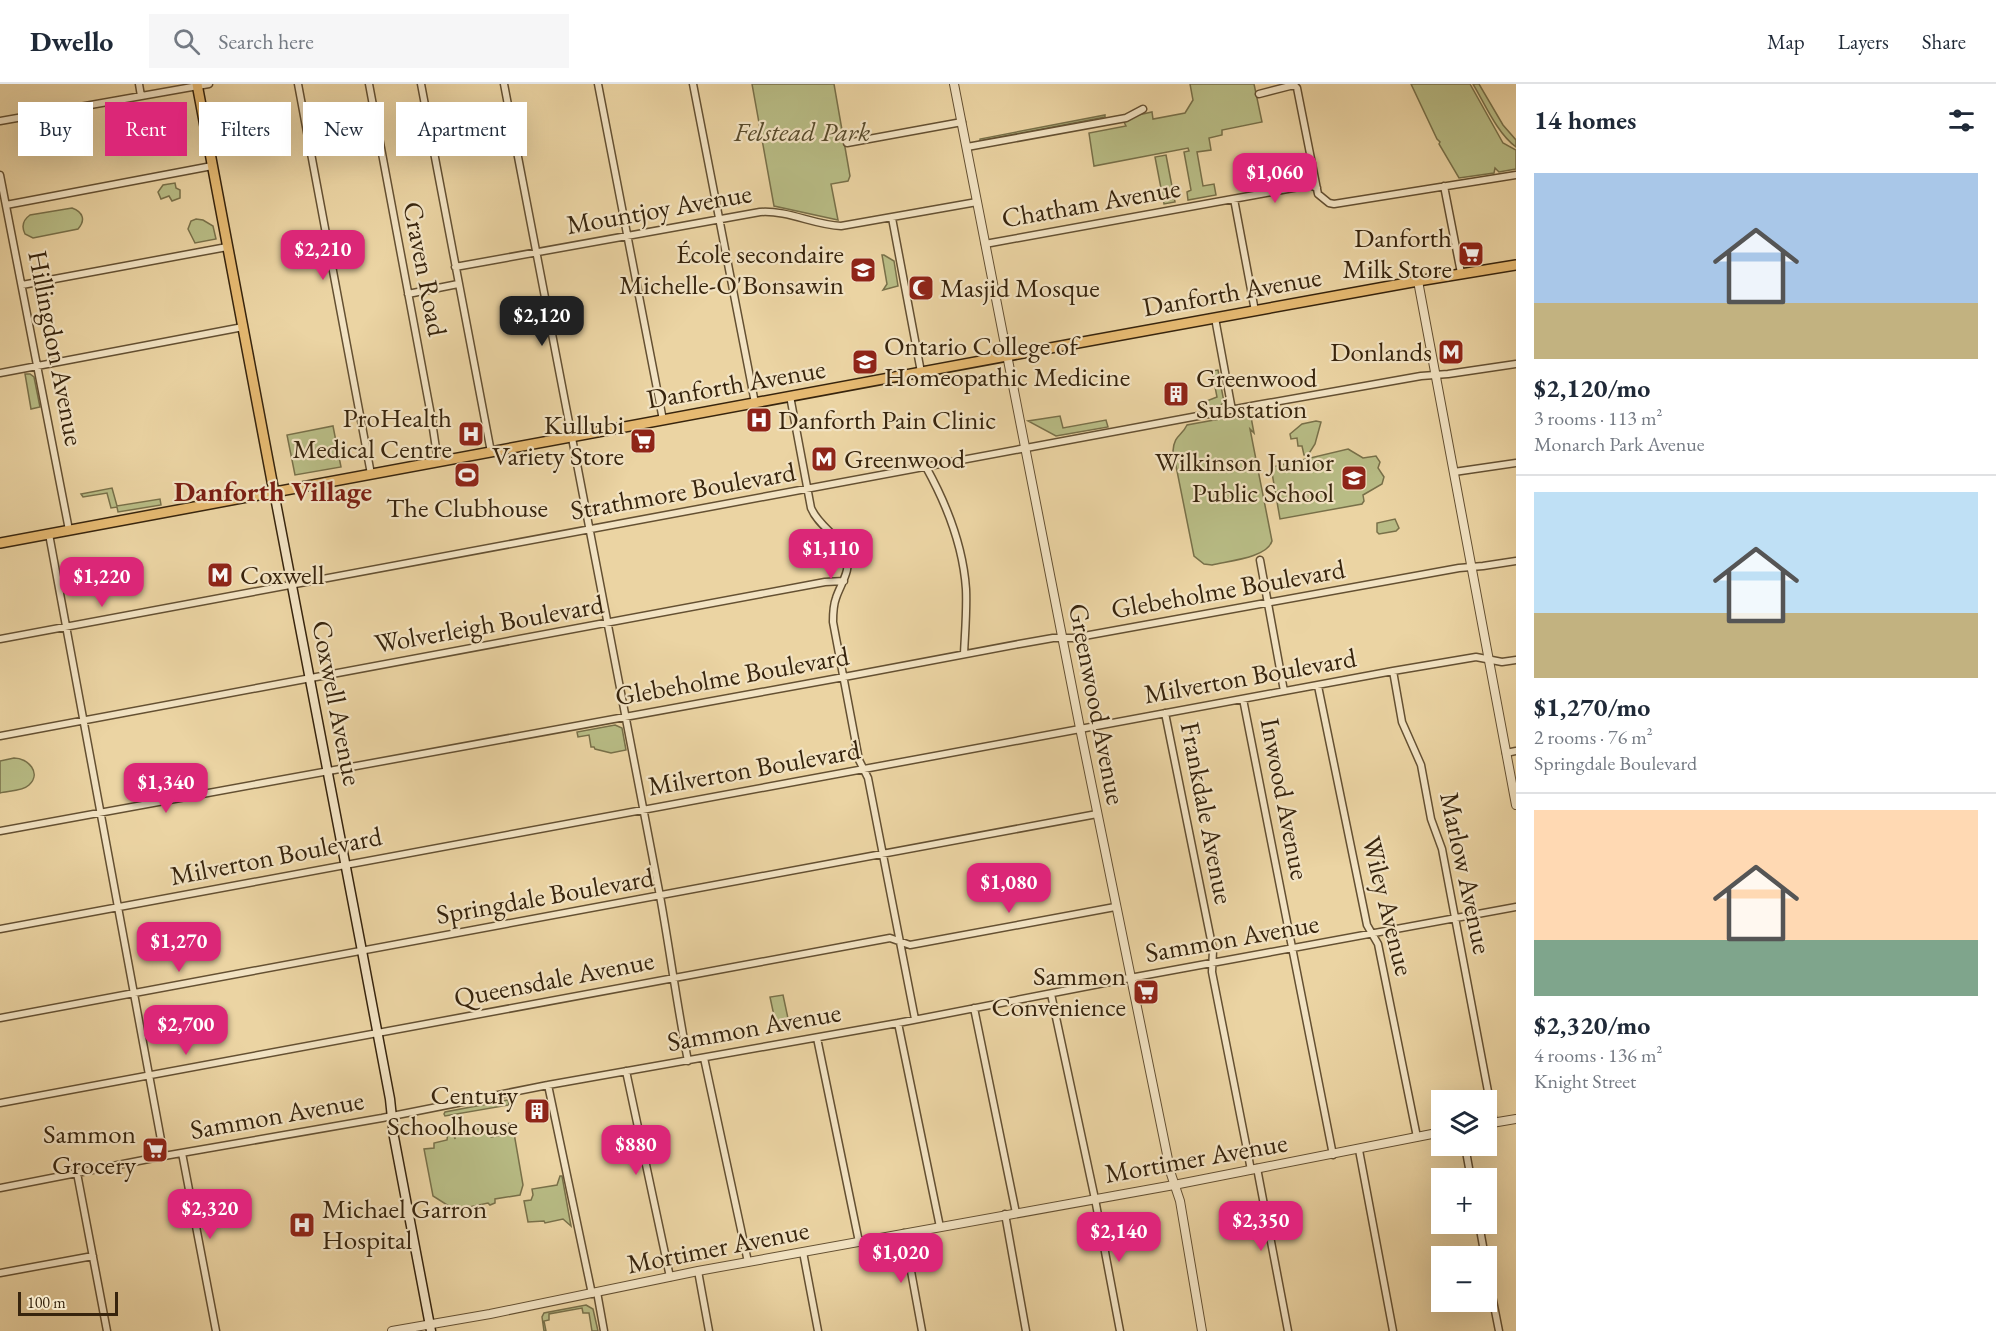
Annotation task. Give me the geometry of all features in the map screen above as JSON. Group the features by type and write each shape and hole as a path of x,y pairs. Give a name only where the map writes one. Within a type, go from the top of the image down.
{"main road":[{"name":"Coxwell Avenue","path":"197,85 390,1099 430,1328"},
{"name":"Danforth Avenue","path":"0,543 1418,280 1516,265"}],"street":[{"path":"139,84 141,96"},
{"path":"0,121 209,84"},
{"path":"298,84 371,474"},
{"name":"Craven Road","path":"369,84 438,462"},
{"path":"421,84 491,452"},
{"path":"504,84 674,970 688,1061"},
{"path":"598,84 663,420"},
{"path":"693,84 754,402"},
{"name":"Greenwood Avenue","path":"954,84 1115,907 1174,1185 1180,1201 1202,1331"},
{"path":"1259,94 1279,86 1297,88 1317,188 1322,198 1334,204 1516,175"},
{"path":"967,147 1126,118 1143,109"},
{"path":"847,143 962,122"},
{"path":"6,205 213,166"},
{"name":"Hillingdon Avenue","path":"0,175 69,530"},
{"name":"Chatham Avenue","path":"985,244 1310,185 1317,188"},
{"path":"1444,186 1461,273"},
{"path":"1234,199 1255,310"},
{"name":"Mountjoy Avenue","path":"455,267 765,211 841,226 977,202"},
{"path":"892,218 921,372"},
{"path":"22,285 227,247"},
{"path":"1418,280 1516,805"},
{"path":"408,294 458,284"},
{"path":"1215,318 1232,410"},
{"path":"0,373 243,327"},
{"name":"Strathmore Boulevard","path":"0,639 1232,410 1421,376 1516,364"},
{"path":"790,396 814,514 845,551 848,567 833,610 859,760 868,778 915,1019"},
{"path":"1454,472 1516,463"},
{"path":"926,467 940,493 954,529 962,559 966,591 964,654"},
{"path":"49,534 164,1156"},
{"path":"1260,560 1284,691"},
{"name":"Glebeholme Boulevard","path":"0,831 964,654 1062,637 1073,638 1459,568 1516,561"},
{"name":"Wolverleigh Boulevard","path":"0,736 825,582 844,581"},
{"name":"Milverton Boulevard","path":"0,929 1393,671 1476,657 1502,662 1516,660"},
{"name":"Marlow Avenue","path":"1393,671 1406,733 1421,765 1431,819 1442,849 1484,1090"},
{"name":"Wiley Avenue","path":"1318,686 1367,925 1378,944 1417,1137"},
{"name":"Inwood Avenue","path":"1243,699 1333,1155"},
{"name":"Frankdale Avenue","path":"1165,713 1213,950 1212,972 1288,1331"},
{"path":"1506,753 1516,751"},
{"name":"Springdale Boulevard","path":"0,1018 1097,814"},
{"name":"Queensdale Avenue","path":"0,1103 890,938 910,945 1115,907"},
{"name":"Sammon Avenue","path":"0,1188 1516,907"},
{"path":"1051,994 1095,1199 1120,1331"},
{"path":"974,1008 1016,1213"},
{"path":"898,1023 940,1227"},
{"path":"817,1038 859,1242"},
{"path":"704,1058 748,1262"},
{"path":"626,1071 670,1277"},
{"path":"548,1085 604,1331"},
{"path":"1497,1123 1516,1119"},
{"name":"Mortimer Avenue","path":"392,1331 430,1328 698,1271 1174,1185 1431,1134"},
{"path":"1359,1150 1394,1331"},
{"path":"182,1153 216,1331"},
{"path":"77,1173 108,1331"},
{"path":"1005,1214 1026,1331"},
{"path":"904,1233 922,1331"},
{"path":"803,1252 818,1331"},
{"path":"0,1273 93,1256"},
{"path":"698,1271 709,1331"},
{"path":"1495,1312 1499,1331"}],"green space":[{"name":"Felstead Park","path":"752,84 834,84 850,176 848,181 831,184 838,220 774,206"},
{"path":"1190,84 1254,84 1262,122 1222,130 1222,135 1209,138 1211,150 1197,152 1203,186 1214,184 1216,195 1188,200 1187,192 1191,190 1184,152 1189,151 1188,148 1094,166 1089,133 1126,126 1124,122 1138,115 1152,112 1153,119 1185,113 1193,100"},
{"path":"1411,84 1470,84 1503,143 1516,150 1516,169 1499,172 1495,168 1494,173 1459,178 1439,144"},
{"path":"1473,84 1479,84 1503,125 1516,140 1516,147 1497,126"},
{"path":"1105,115 1105,117 980,141 980,139"},
{"path":"1166,155 1175,202 1164,204 1155,157"},
{"path":"175,183 176,188 180,190 180,198 172,201 169,196 161,199 158,192 163,185"},
{"path":"72,208 79,212 83,219 78,229 33,238 25,234 23,223 30,215"},
{"path":"196,219 213,226 216,239 195,243 188,229 191,221"},
{"path":"882,255 894,261 898,286 883,290 887,284"},
{"path":"1218,370 1224,402 1220,406 1204,409 1204,402 1217,397 1212,371"},
{"path":"25,374 34,377 40,407 31,409"},
{"path":"1247,414 1251,417 1254,433 1250,429 1272,541 1269,547 1255,555 1212,565 1204,564 1194,556 1173,451 1174,446 1187,425"},
{"path":"1060,416 1063,428 1106,420 1108,427 1056,436 1028,421"},
{"path":"1321,422 1315,444 1308,455 1304,455 1302,446 1298,446 1297,438 1291,439 1290,434 1302,424"},
{"path":"333,426 341,467 295,475 287,435"},
{"path":"1348,449 1363,458 1376,456 1380,462 1378,468 1384,477 1382,484 1363,495 1362,504 1280,519 1272,467"},
{"path":"112,488 117,506 160,499 161,505 118,512 117,507 111,508 107,493 83,497 81,494"},
{"path":"1395,519 1399,528 1396,531 1379,534 1377,532 1377,523"},
{"path":"615,725 622,728 626,750 611,753 595,749 591,747 589,735 578,737 577,732"},
{"path":"14,758 32,767 33,780 23,788 0,793 0,761"},
{"path":"783,995 789,1023 776,1025 770,997"},
{"path":"508,1100 509,1105 445,1116 444,1114 445,1112"},
{"path":"512,1123 513,1127 489,1132 491,1137 514,1133 523,1185 520,1195 495,1199 495,1203 490,1205 488,1203 455,1210 433,1196 424,1149 434,1148 434,1143 447,1140 448,1132 452,1127 455,1139 455,1133"},
{"path":"562,1176 571,1226 563,1219 545,1223 544,1221 528,1222 524,1201 531,1200 532,1189 557,1185"},
{"path":"586,1305 593,1309 598,1331 592,1331 589,1313 583,1313 582,1308 549,1314 549,1320 544,1321 546,1331 544,1331 542,1317 544,1313"}],"place":[{"name":"Danforth Milk Store","path":"1471,254"},
{"name":"École secondaire Michelle-O'Bonsawin","path":"863,270"},
{"name":"Masjid Mosque","path":"921,288"},
{"name":"Donlands","path":"1451,352"},
{"name":"Ontario College of Homeopathic Medicine","path":"865,362"},
{"name":"Greenwood Substation","path":"1176,394"},
{"name":"Danforth Pain Clinic","path":"759,420"},
{"name":"ProHealth Medical Centre","path":"471,434"},
{"name":"Kullubi Variety Store","path":"643,441"},
{"name":"Greenwood","path":"824,459"},
{"name":"The Clubhouse","path":"467,475"},
{"name":"Wilkinson Junior Public School","path":"1354,478"},
{"name":"Coxwell","path":"220,575"},
{"name":"Sammon Convenience","path":"1146,992"},
{"name":"Century Schoolhouse","path":"537,1111"},
{"name":"Sammon Grocery","path":"155,1150"},
{"name":"Michael Garron Hospital","path":"302,1225"}],"district":[{"name":"Danforth Village","path":"273,491"}]}
